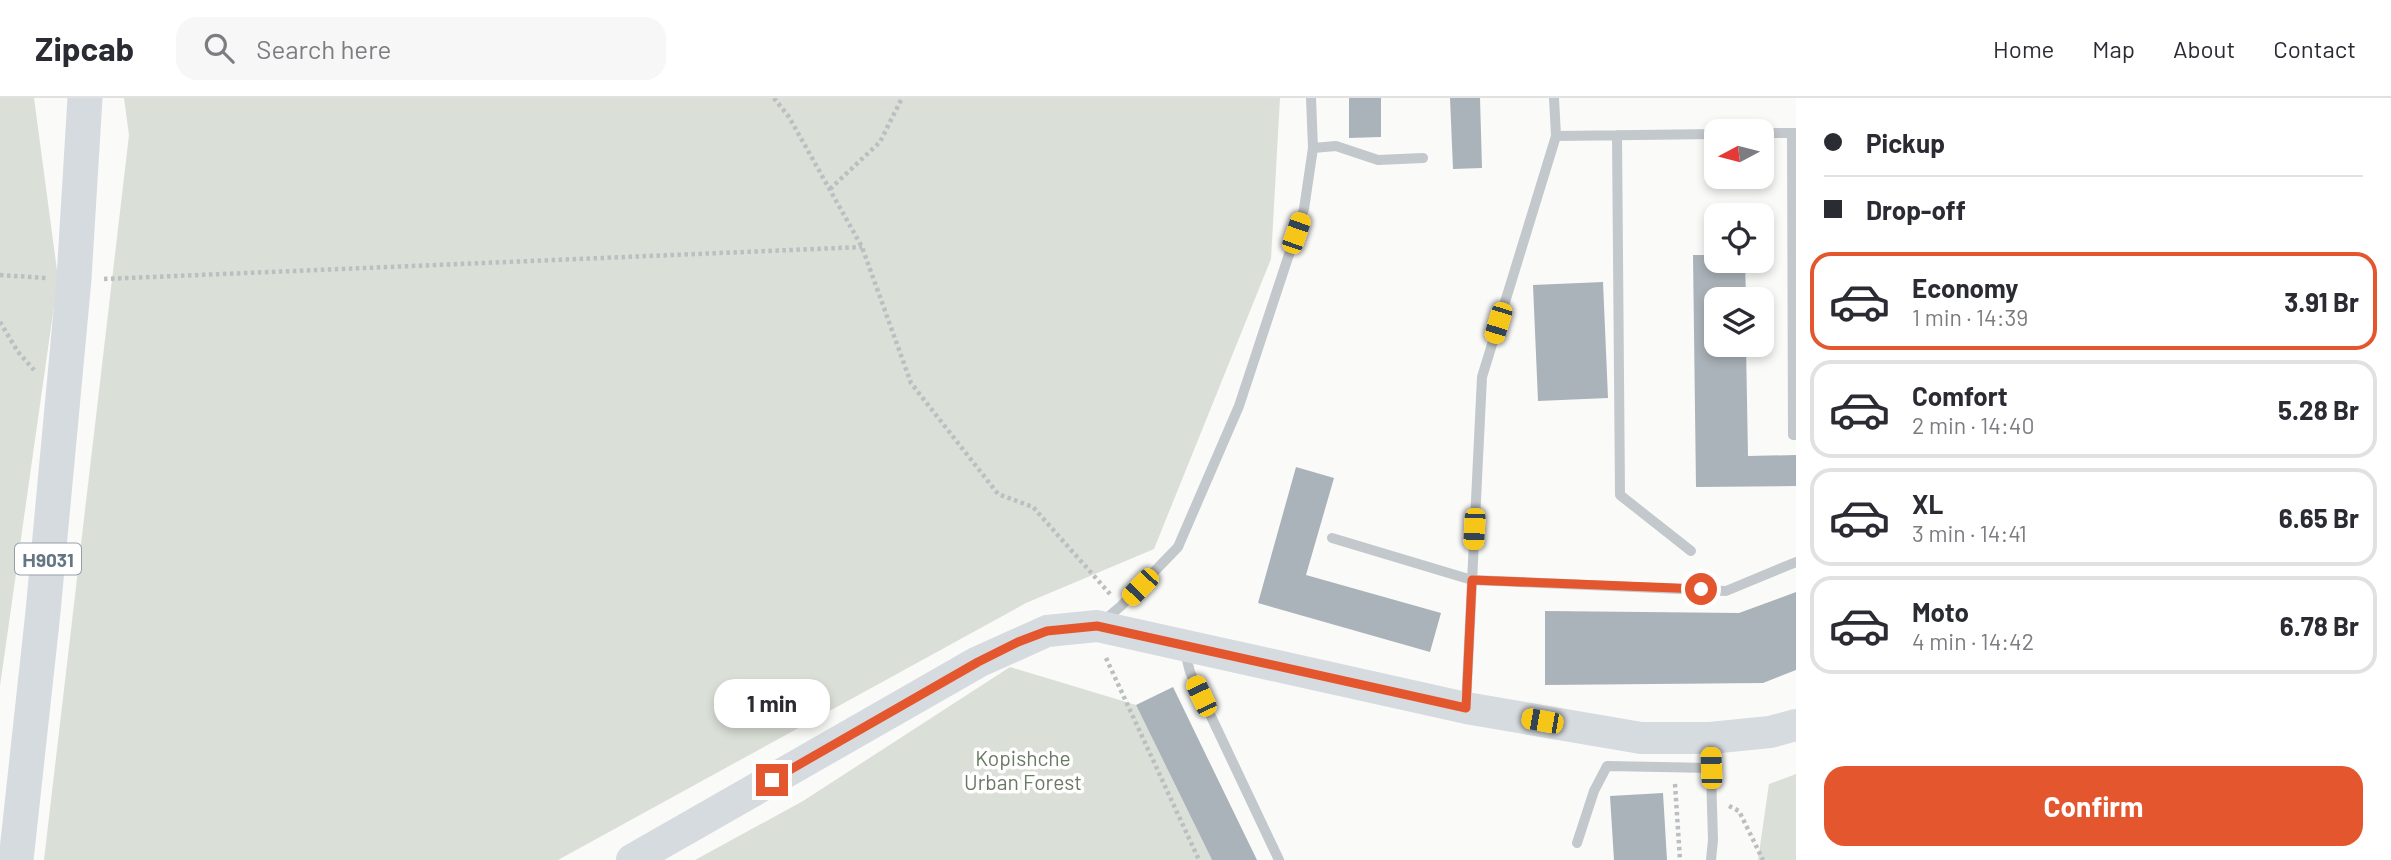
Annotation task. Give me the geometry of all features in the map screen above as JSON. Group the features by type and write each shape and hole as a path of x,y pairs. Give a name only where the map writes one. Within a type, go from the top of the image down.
{"main road":[{"name":"Н9031","path":"16,860 62,403 66,279 85,98"}],"street":[{"path":"632,860 988,657 1047,631 1097,626 1466,708 1641,738 1710,753 1796,725"}],"lane":[{"path":"1097,626 1121,606 1178,547 1239,406 1304,209 1313,148 1311,98"},
{"path":"1466,708 1482,377 1556,136 1555,98"},
{"path":"1774,133 1794,133 1793,435 1796,435"},
{"path":"1556,136 1704,134"},
{"path":"1617,135 1620,495 1691,551"},
{"path":"1313,148 1335,146 1378,160 1423,158"},
{"path":"1332,538 1472,580 1726,590 1796,562"},
{"path":"1183,646 1190,672 1279,860"},
{"path":"1577,843 1594,791 1607,766 1674,767 1710,753 1712,860"}],"path":[{"path":"774,98 789,117 862,247 911,383 998,494 1033,507 1121,606"},
{"path":"830,190 880,142 902,98"},
{"path":"0,275 66,279 862,247"},
{"path":"0,322 18,352 62,403"},
{"path":"1097,626 1108,664 1199,860"},
{"path":"1674,767 1680,860"},
{"path":"1712,797 1739,811 1763,860"}],"green space":[{"path":"0,98 34,98 58,278 0,686"},
{"path":"124,98 1280,98 1271,259 1154,549 1026,603 558,860 44,860 129,135"},
{"name":"Kopishche Urban Forest","path":"1010,667 1136,705 1212,860 695,860 803,801"},
{"path":"1796,774 1796,860 1758,860 1769,784"}],"building":[{"path":"1349,98 1381,98 1381,137 1349,138"},
{"path":"1450,98 1480,98 1482,168 1453,169"},
{"path":"1693,255 1704,255 1704,273 1745,273 1746,287 1704,287 1704,357 1746,357 1748,456 1796,455 1796,486 1696,487"},
{"path":"1603,282 1608,398 1538,401 1533,285"},
{"path":"1296,467 1334,478 1306,575 1441,613 1430,652 1258,603"},
{"path":"1796,592 1796,670 1763,683 1545,685 1545,611 1739,613"},
{"path":"1173,687 1257,860 1212,860 1136,705"},
{"path":"1663,793 1667,860 1614,860 1610,796"}],"route":[{"path":"772,780 978,662 1047,631 1097,626 1466,708 1472,580 1701,589"}]}
